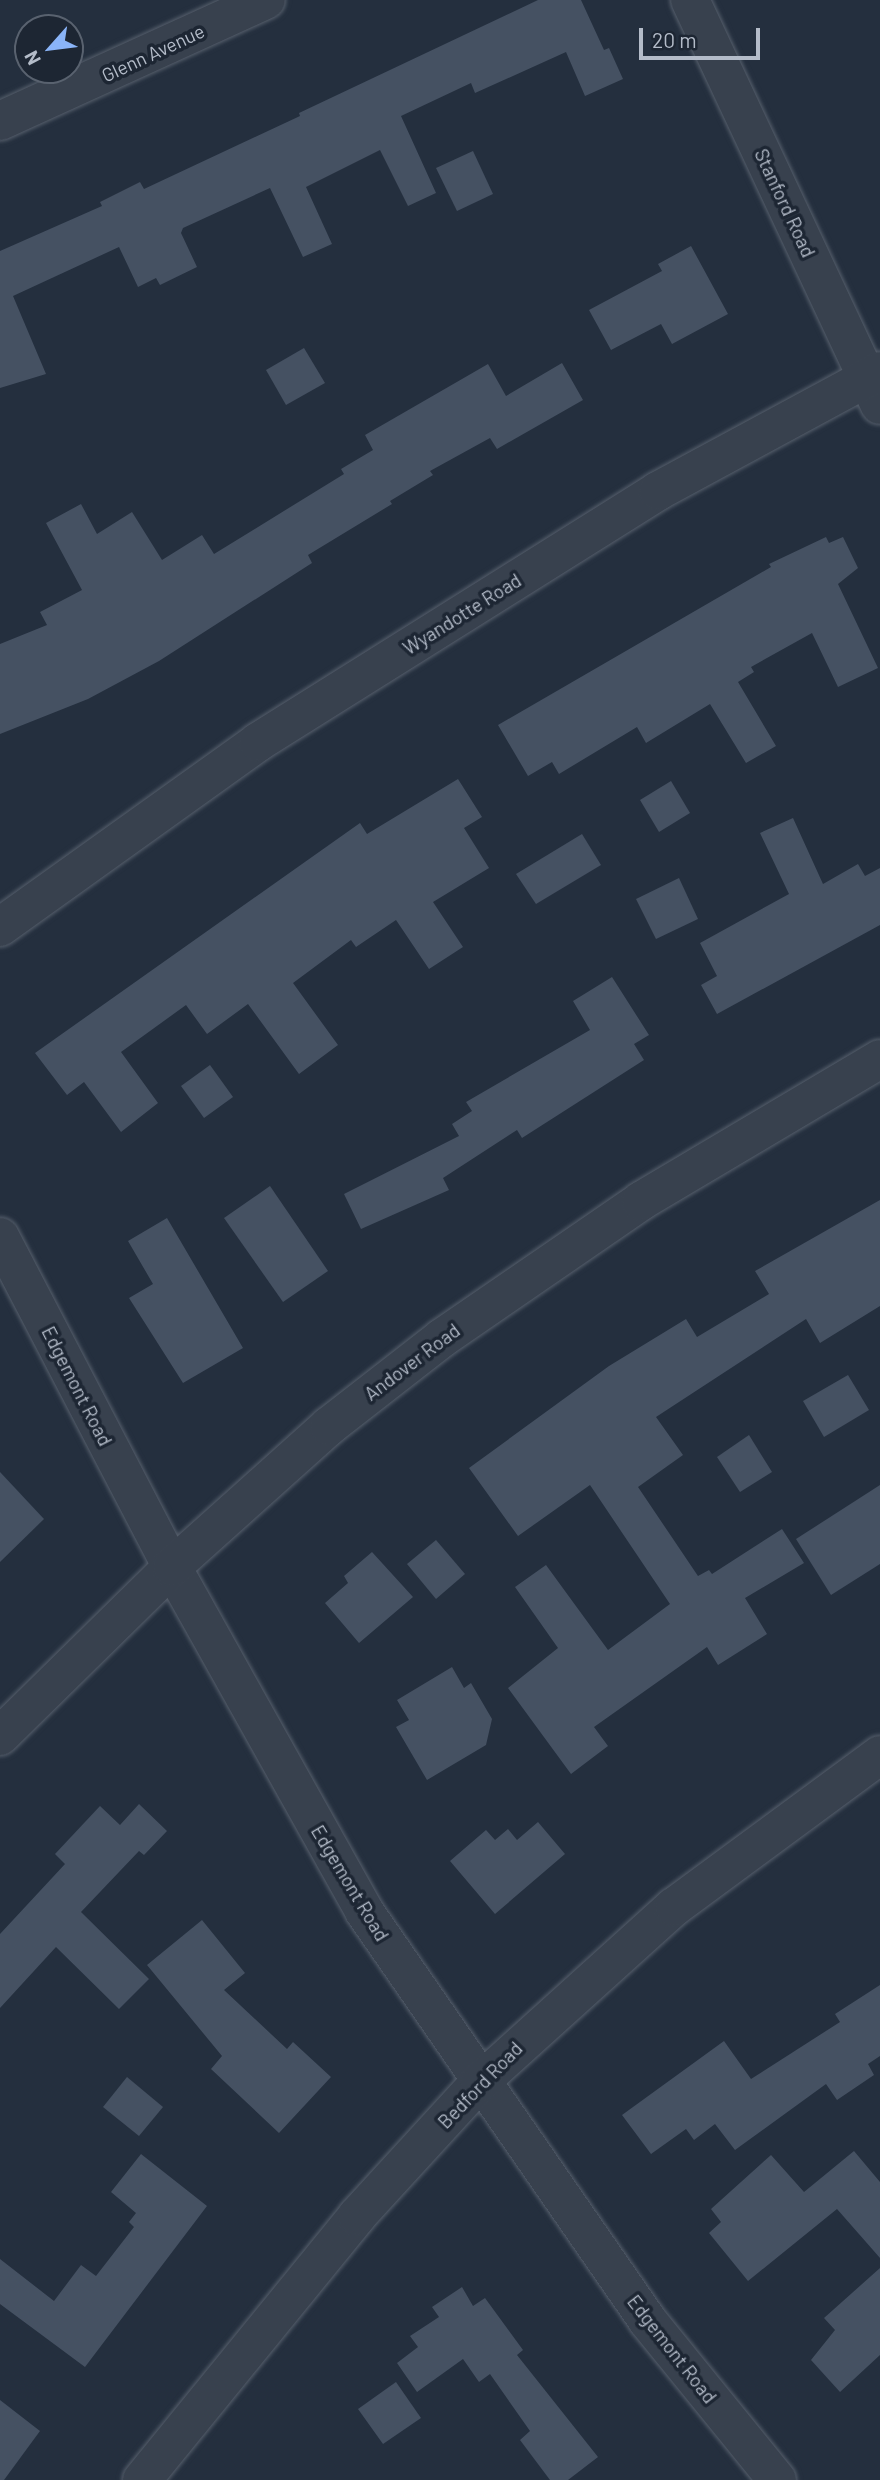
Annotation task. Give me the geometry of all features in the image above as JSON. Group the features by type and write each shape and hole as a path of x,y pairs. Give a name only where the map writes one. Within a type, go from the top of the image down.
{"street":[{"name":"Glenn Avenue","path":"0,121 266,0"},
{"name":"Stanford Road","path":"690,0 876,385"},
{"name":"Wyandotte Road","path":"0,927 258,741 611,521 876,385"},
{"name":"Wyandotte Road","path":"0,891 59,883"},
{"name":"Andover Road","path":"0,1736 172,1567 329,1426 442,1338 641,1201 880,1059"},
{"name":"Edgemont Road","path":"0,1237 172,1567 364,1911 479,2083 647,2320 777,2480"},
{"name":"Bedford Road","path":"142,2480 357,2216 479,2083 674,1907 880,1755"}],"building":[{"path":"538,0 581,0 604,50 609,48 623,79 585,96 566,52 475,93 471,83 401,116 436,193 408,206 380,150 306,187 332,244 303,257 270,188 183,228 181,233 197,267 160,285 156,278 138,287 119,247 13,296 46,374 0,388 0,251 102,206 100,202 140,182 144,189"},
{"path":"473,151 493,194 457,211 436,168"},
{"path":"691,246 728,314 672,344 661,324 611,350 589,310 662,271 658,264"},
{"path":"304,348 325,383 286,405 266,370"},
{"path":"562,363 583,400 497,449 490,438 430,471 433,475 390,501 392,504 308,555 312,563 159,661 88,699 0,734 0,644 47,625 40,612 82,590 46,523 81,504 97,534 132,512 162,560 202,535 214,554 344,474 341,469 373,450 365,435 488,364 506,396"},
{"path":"826,537 829,543 843,537 858,568 838,584 878,668 838,687 812,633 751,667 754,672 738,682 776,746 746,763 710,704 646,743 637,727 559,774 552,762 528,776 498,725 771,567 769,564"},
{"path":"458,779 482,817 464,828 489,868 433,902 463,947 429,969 396,920 356,947 351,940 293,983 338,1045 299,1074 248,1004 207,1034 186,1005 121,1052 158,1103 121,1132 84,1082 67,1095 35,1053 360,823 367,834"},
{"path":"671,781 690,813 659,832 640,800"},
{"path":"793,818 823,884 858,864 865,876 880,868 880,925 717,1014 701,985 717,976 700,943 789,894 760,833"},
{"path":"582,834 601,865 536,904 516,874"},
{"path":"679,878 698,919 656,939 636,899"},
{"path":"612,977 649,1035 634,1044 644,1060 522,1138 517,1130 443,1178 449,1190 361,1229 344,1194 459,1136 452,1124 472,1111 466,1102 590,1030 573,1001"},
{"path":"210,1065 233,1097 204,1118 181,1086"},
{"path":"270,1186 328,1271 283,1302 224,1218"},
{"path":"880,1200 880,1306 820,1343 806,1319 656,1417 683,1455 638,1487 698,1576 709,1570 712,1574 782,1529 804,1563 745,1598 767,1634 718,1665 707,1647 594,1727 608,1746 571,1774 508,1688 558,1648 515,1587 546,1565 608,1650 670,1604 590,1485 518,1536 469,1468 609,1366 686,1319 697,1337 769,1294 755,1271"},
{"path":"167,1218 243,1348 183,1383 129,1298 153,1284 128,1241"},
{"path":"848,1375 869,1410 824,1437 803,1401"},
{"path":"749,1435 772,1472 740,1492 717,1457"},
{"path":"0,1472 44,1519 0,1562"},
{"path":"880,1485 880,1564 831,1595 796,1539"},
{"path":"436,1540 465,1574 436,1599 407,1564"},
{"path":"372,1552 413,1597 359,1643 325,1603 348,1583 344,1576"},
{"path":"452,1667 464,1688 471,1683 492,1719 486,1745 427,1780 396,1727 409,1720 397,1700"},
{"path":"139,1804 167,1831 144,1855 139,1851 81,1912 149,1979 119,2009 56,1947 0,2008 0,1934 65,1864 55,1854 100,1806 120,1825"},
{"path":"538,1822 565,1854 495,1914 450,1861 486,1830 495,1840 508,1829 517,1840"},
{"path":"202,1920 245,1973 224,1990 287,2049 293,2042 331,2077 279,2133 211,2069 222,2056 147,1965"},
{"path":"880,1985 880,2056 868,2064 874,2075 837,2100 826,2084 735,2150 715,2124 694,2140 686,2129 651,2154 622,2115 724,2041 751,2079 840,2022 835,2014"},
{"path":"127,2077 163,2107 139,2136 103,2107"},
{"path":"854,2151 880,2182 880,2258 837,2209 748,2281 709,2233 721,2222 711,2209 771,2155 804,2192"},
{"path":"141,2154 207,2206 85,2367 0,2304 0,2259 54,2301 81,2265 96,2276 134,2227 129,2222 136,2213 111,2192"},
{"path":"880,2268 880,2355 840,2392 811,2360 835,2330 824,2318"},
{"path":"462,2287 473,2306 485,2298 523,2350 517,2355 598,2457 568,2480 550,2480 520,2440 530,2431 490,2374 479,2382 463,2359 417,2392 397,2363 418,2347 410,2336 439,2317 432,2307"},
{"path":"396,2382 421,2418 383,2444 358,2409"},
{"path":"0,2400 40,2431 4,2480 0,2480"}]}
